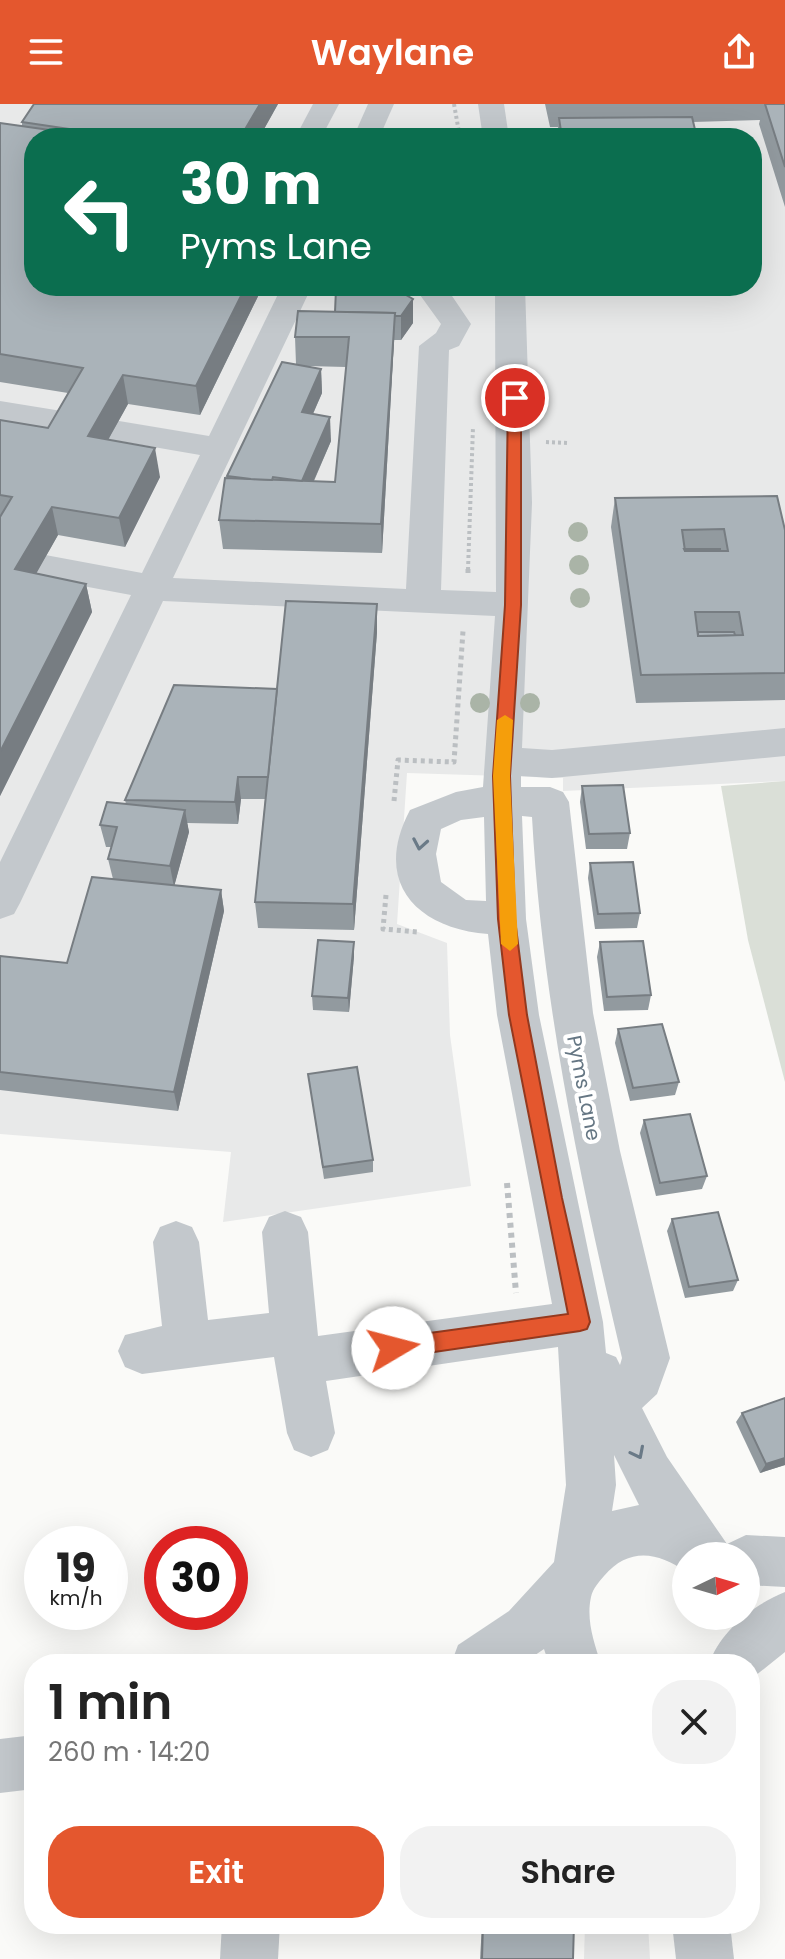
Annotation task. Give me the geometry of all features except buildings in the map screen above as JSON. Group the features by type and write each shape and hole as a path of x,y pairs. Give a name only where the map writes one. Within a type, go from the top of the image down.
{"street":[{"path":"313,128 326,104"},
{"path":"370,128 381,104"},
{"path":"491,104 495,128"},
{"path":"0,903 292,296"},
{"path":"436,296 448,307 456,324"},
{"path":"511,296 513,605 502,780 506,919 518,1015 552,1198 599,1401 591,1485 561,1615 564,1640 570,1654"},
{"path":"456,324 513,323"},
{"path":"423,601 434,346 448,339 456,324"},
{"path":"0,411 74,423"},
{"path":"113,430 220,448"},
{"path":"40,566 151,589 513,605"},
{"path":"506,919 458,915 422,890 417,854 424,821 450,806 479,800 502,780 552,764 785,742"},
{"name":"Pyms Lane","path":"502,780 550,802 553,874 576,1050 646,1358 645,1372 637,1385 599,1401"},
{"path":"285,1232 296,1347 311,1433"},
{"path":"176,1242 165,1347 296,1347 581,1327"},
{"path":"599,1401 649,1475 705,1542"},
{"path":"491,1654 527,1629 596,1544 619,1533 632,1531 672,1534 689,1542"},
{"path":"760,1559 785,1562"},
{"path":"737,1646 785,1618"},
{"path":"0,1766 24,1763"},
{"path":"249,1959 250,1934"},
{"path":"702,1934 706,1959"},
{"path":"706,1959 710,1934"}],"path":[{"path":"454,104 458,128"},
{"path":"394,806 398,760 454,762 466,602 473,426"},
{"path":"387,883 383,929 426,933"},
{"path":"506,1173 520,1329"}],"shaded area":[{"path":"0,104 785,104 785,781 563,791 563,778 407,773 397,924 447,943 450,1035 471,1186 223,1222 231,1152 0,1134"},
{"path":"785,781 785,1082 748,940 721,786"},
{"path":"585,1934 649,1934 650,1959 584,1959"}],"slow traffic":[{"path":"505,720 502,776 506,919 510,944"}],"route":[{"path":"393,1348 580,1322 552,1198 518,1015 506,919 502,776 513,605 515,398"}]}
